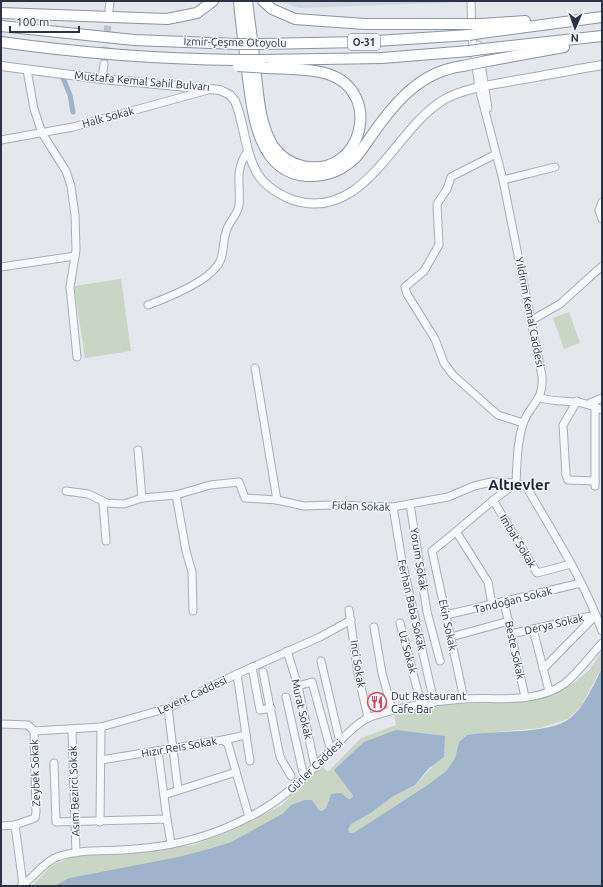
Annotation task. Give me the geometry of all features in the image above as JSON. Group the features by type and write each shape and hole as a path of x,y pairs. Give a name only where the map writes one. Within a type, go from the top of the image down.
{"highway":[{"path":"1,14 167,19 197,14 213,1"},
{"path":"239,1 254,122 262,143 270,155 290,172 314,176 329,174 340,169 356,156 398,100 408,91 434,74 487,61 602,40"},
{"path":"247,1 261,118 274,146 280,154 288,160 310,168 333,163 352,148 357,139 360,119 355,96 346,86 337,79 317,72 265,64"},
{"path":"263,1 282,15 301,20 365,24 467,24 481,29"},
{"name":"O-31","path":"481,29 598,17"},
{"name":"İzmir-Çeşme Otoyolu","path":"1,26 134,40 237,44 361,42 469,35 481,29"},
{"name":"İzmir-Çeşme Otoyolu","path":"1,42 101,54 265,64 382,58 483,50 602,36"}],"main road":[{"name":"Mustafa Kemal Sahil Bulvarı","path":"1,66 102,78 214,88 226,92 235,101 248,152 258,175 271,189 288,198 304,203 324,204 341,198 357,188 375,172 414,127 438,104 452,96 482,87 602,65"}],"street":[{"path":"109,10 110,1"},
{"name":"Yıldırım Kemal Caddesi","path":"472,1 472,37 492,138 503,180 532,320 542,376 540,398 523,423 517,456 516,483"},
{"path":"102,78 104,64"},
{"path":"27,70 34,109 42,133 66,171 71,186 75,215 75,256 70,287 77,357"},
{"name":"Halk Sokak","path":"1,140 42,133 127,113 214,88"},
{"path":"148,305 165,299 200,281 216,267 221,260 226,232 239,205 238,173 240,164 248,152"},
{"path":"496,154 451,178 447,189 438,204 439,245 437,250 424,271 405,287 434,339 444,363 453,375 498,415 523,423"},
{"path":"503,180 555,167"},
{"path":"602,202 599,210 602,219"},
{"path":"1,268 75,256"},
{"path":"532,320 560,304 602,266"},
{"path":"255,368 277,500"},
{"path":"540,398 552,401 577,401 593,405 602,410"},
{"path":"593,405 602,398"},
{"path":"577,401 563,425 566,475 568,480 595,483 593,405"},
{"path":"138,450 142,498"},
{"name":"Fidan Sokak","path":"176,495 199,488 238,482 245,498 277,500 304,506 331,505 393,508 448,497 474,486 491,482 516,483"},
{"path":"492,605 488,582 457,533 493,500 516,483 526,486 581,583 602,631"},
{"path":"66,491 88,494 103,502 124,504 142,498 176,495 186,551 192,572 193,611"},
{"name":"Imbat Sokak","path":"493,500 537,573 571,564"},
{"path":"103,502 106,541"},
{"name":"Yorum Sokak","path":"410,504 427,612 440,661"},
{"name":"Ferhan Baba Sokak","path":"393,508 402,561 434,702"},
{"name":"Ekin Sokak","path":"457,533 432,551 464,699"},
{"name":"Tandoğan Sokak","path":"446,616 581,583"},
{"name":"Beste Sokak","path":"504,602 525,697"},
{"name":"Inci Sokak","path":"349,610 358,674 368,718"},
{"path":"543,670 596,615"},
{"name":"Derya Sokak","path":"512,634 596,615"},
{"name":"Levent Caddesi","path":"1,724 28,725 34,731 72,730 101,727 168,708 351,620"},
{"path":"451,637 508,621"},
{"name":"Uz Sokak","path":"400,623 422,704"},
{"path":"374,628 382,673 392,710"},
{"path":"533,629 549,691"},
{"name":"Gürler Caddesi","path":"22,885 50,861 57,857 76,853 136,849 171,844 209,835 249,817 284,796 340,742 368,718 392,710 434,702 464,699 525,697 549,691 564,684 602,642"},
{"name":"Murat Sokak","path":"287,651 298,686 315,767"},
{"path":"321,661 340,742"},
{"path":"252,667 260,710 271,708"},
{"path":"262,672 271,708 280,757 291,776"},
{"path":"236,674 250,761"},
{"path":"298,686 312,682 331,751"},
{"path":"286,697 304,777"},
{"path":"168,708 178,790"},
{"path":"100,822 101,727"},
{"name":"Asım Bezirci Sokak","path":"72,730 76,853"},
{"name":"Zeybek Sokak","path":"15,825 35,818 34,731"},
{"path":"223,740 246,735"},
{"name":"Hızır Reis Sokak","path":"101,760 223,740 228,744 249,817"},
{"path":"158,751 171,844"},
{"path":"54,763 56,822 167,819"},
{"path":"164,795 236,772"},
{"path":"1,826 15,825 22,885"}],"shaded area":[{"path":"280,1 468,1 299,8"}],"green space":[{"path":"121,279 131,351 85,358 74,286"},
{"path":"569,312 580,343 564,349 553,318"},
{"path":"602,651 601,669 581,706 568,719 540,728 467,735 459,742 455,758 447,770 429,784 355,832 350,833 348,830 351,824 371,813 392,797 415,785 432,767 335,770 353,797 349,799 344,795 329,799 326,808 322,811 319,810 312,800 291,805 282,814 231,842 212,848 178,857 69,878 54,886 32,886 51,866 76,855 139,853 193,845 229,832 282,805 321,765 328,772 361,738 396,725 394,714 449,704 492,703 553,693 574,683 590,669"}],"water":[{"path":"602,668 602,886 54,886 69,878 178,857 231,842 282,814 291,805 305,800 312,800 319,810 322,811 326,808 331,794 341,793 349,799 353,797 334,770 364,742 396,730 445,736 444,757 429,768 415,785 392,797 371,813 351,824 348,830 350,833 355,832 429,784 447,770 455,758 459,742 467,735 547,728 569,719 584,702"}],"waterway":[{"path":"63,78 70,95 73,112"}],"tunnel":[{"path":"104,64 109,14"}],"place":[{"name":"Dut Restaurant Cafe Bar","path":"377,702"}],"district":[{"name":"Altıevler","path":"519,485"}]}
